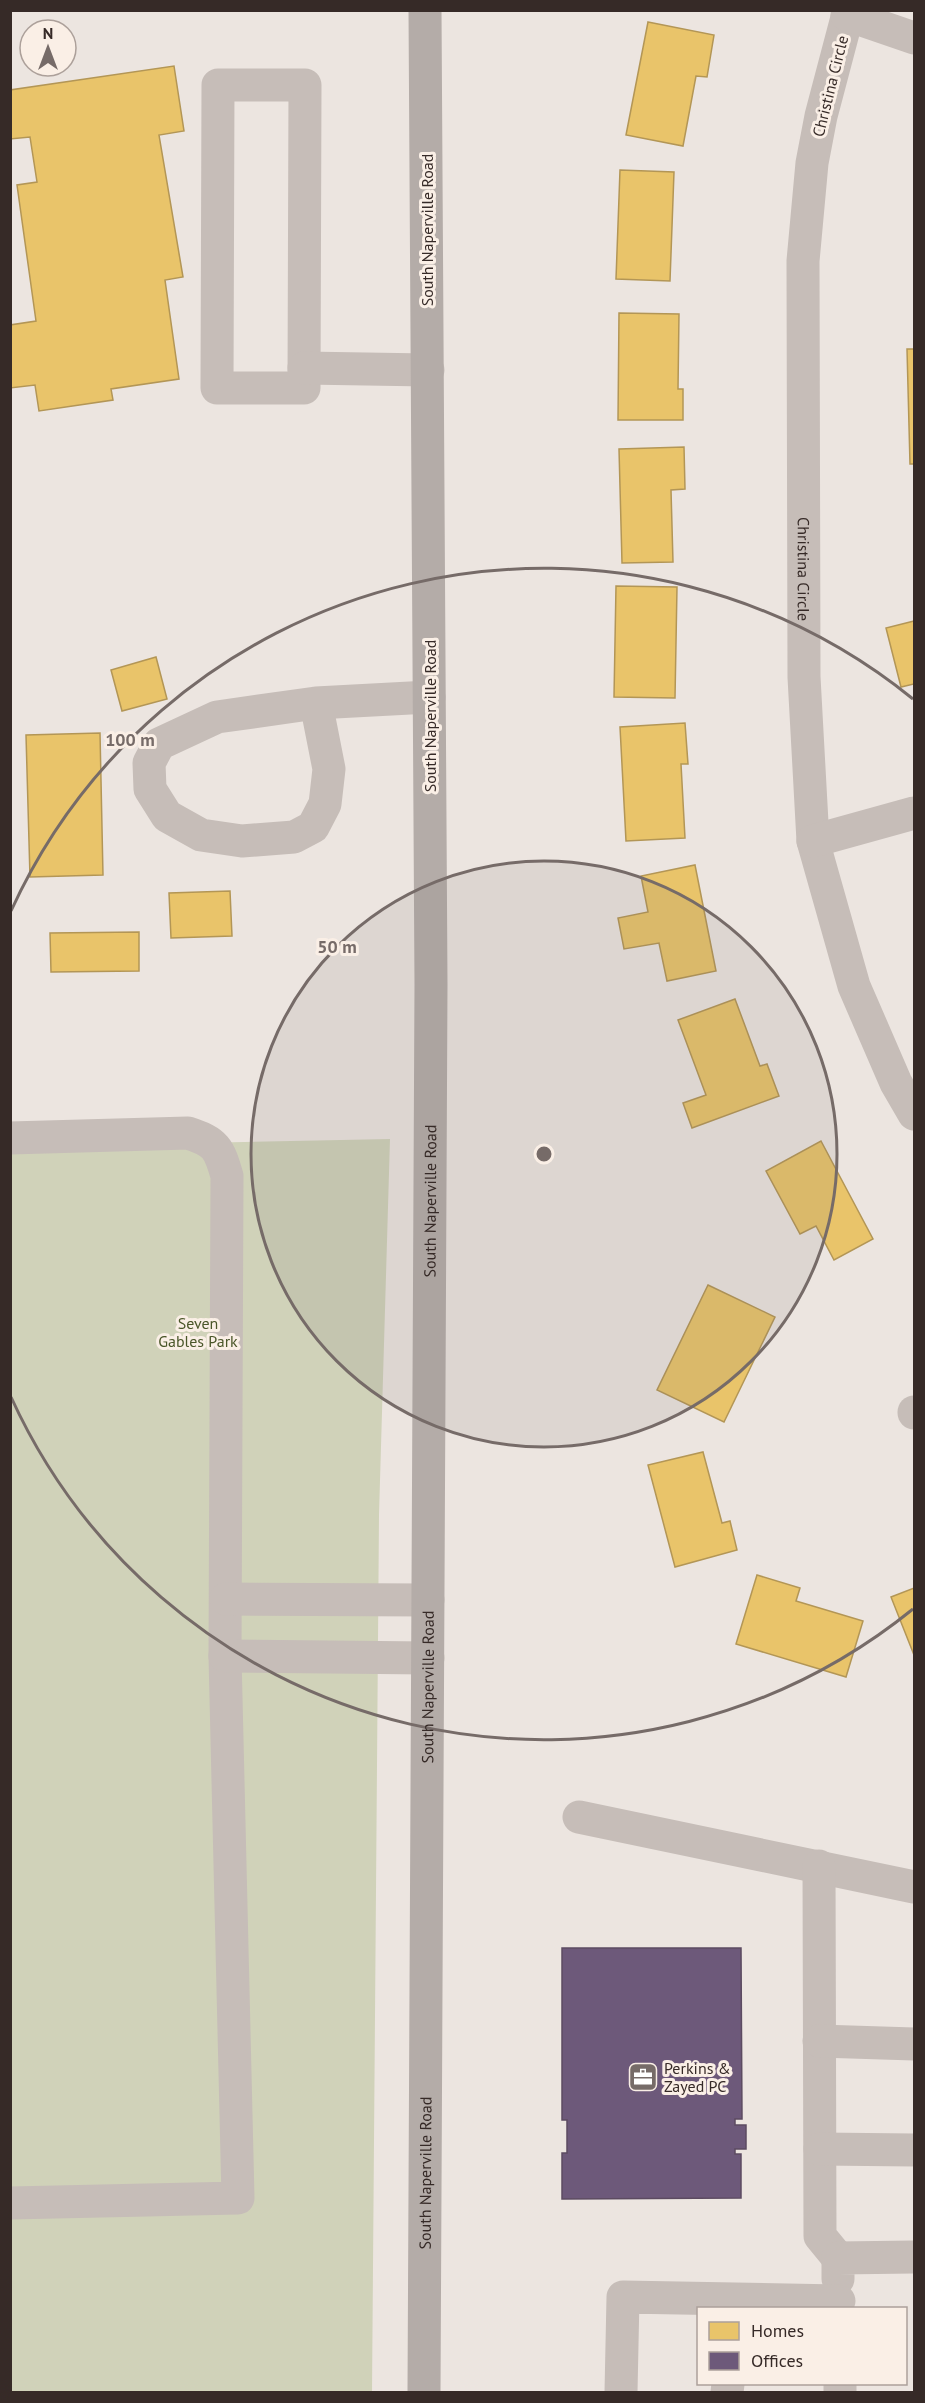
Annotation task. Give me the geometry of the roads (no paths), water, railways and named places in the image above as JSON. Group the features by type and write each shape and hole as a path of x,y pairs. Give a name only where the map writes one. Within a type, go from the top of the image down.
{"main road":[{"name":"South Naperville Road","path":"424,2392 431,1066 425,10"}],"street":[{"path":"848,13 915,38"},
{"name":"Christina Circle","path":"848,13 821,116 812,163 803,261 804,677 813,841 854,986 896,1083 915,1114"},
{"path":"218,85 305,85 304,368 304,388 217,388 218,85"},
{"path":"304,368 428,370"},
{"path":"315,703 329,769 325,804 313,827 294,837 242,841 201,836 167,816 150,789 149,763 159,744 217,717 315,703 429,697"},
{"path":"813,841 915,813"},
{"path":"10,1138 188,1133 209,1140 222,1158 227,1176 225,1656 238,2198 10,2203"},
{"path":"225,1599 428,1600"},
{"path":"225,1656 428,1659"},
{"path":"579,1817 915,1887"},
{"path":"621,2392 622,2297 728,2304 839,2305 838,2258 820,2236 819,1866"},
{"path":"819,2041 915,2044"},
{"path":"820,2149 915,2150"},
{"path":"838,2258 915,2257"}],"place":[{"name":"Perkins & Zayed PC","path":"643,2077"}],"park label":[{"name":"Seven Gables Park","path":"198,1332"}]}
